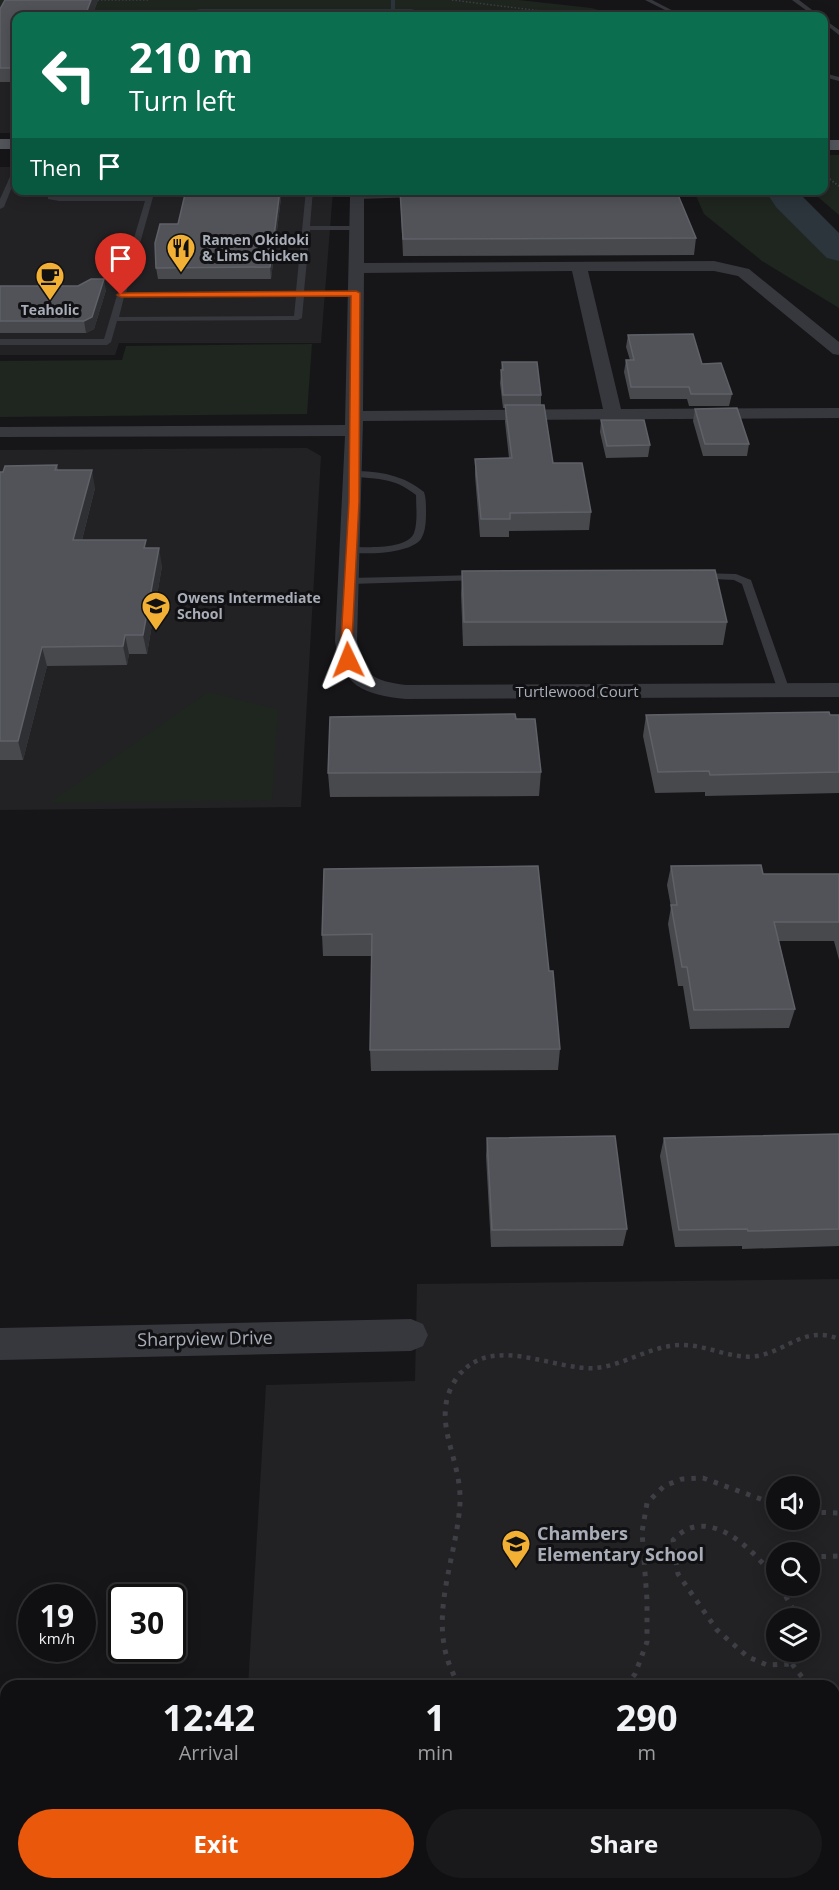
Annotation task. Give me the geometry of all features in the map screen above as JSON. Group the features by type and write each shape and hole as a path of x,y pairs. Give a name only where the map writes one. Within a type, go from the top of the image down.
{"street":[{"name":"Turtlewood Court","path":"357,195 353,474 346,641 348,660 355,674 368,683 389,691 839,690"},
{"path":"356,268 714,266 732,268 742,272 839,350"},
{"path":"579,267 613,415"},
{"path":"0,432 353,423 404,416 839,413"},
{"name":"Sharpview Drive","path":"0,1344 411,1335"}],"lane":[{"path":"648,0 672,12"},
{"path":"795,0 812,12"},
{"path":"0,207 12,184"},
{"path":"0,342 107,342 151,195 59,199 51,197 51,195"},
{"path":"114,319 298,318 309,195"},
{"path":"306,228 357,228"},
{"path":"112,286 122,291 356,293"},
{"path":"351,550 390,549 413,541 419,534 421,494 411,485 390,476 353,474"},
{"path":"689,576 736,577 747,582 784,691"},
{"path":"350,581 488,578"}],"path":[{"path":"92,0 149,0"},
{"path":"453,0 555,12"},
{"path":"455,1680 446,1653 442,1605 459,1496 459,1475 443,1425 445,1404 452,1383 467,1365 480,1358 508,1355 596,1368 657,1348 678,1345 694,1345 739,1357 758,1356 815,1335 823,1334 839,1339"},
{"path":"630,1680 647,1642 647,1600 642,1532 647,1503 664,1486 682,1479 703,1478 766,1501"},
{"path":"820,1512 839,1513"},
{"path":"766,1566 730,1534 714,1527 699,1524 682,1530 673,1540 678,1574 717,1630 748,1657 766,1665 792,1664 804,1680"},
{"path":"820,1557 839,1556"}],"shaded area":[{"path":"0,0 519,0 591,8 606,12 12,12 12,22 0,40"},
{"path":"0,42 12,42 12,133 0,133"},
{"path":"828,155 839,155 839,215 816,195 828,195"},
{"path":"0,167 12,167 12,195 333,195 321,343 119,343 115,355 0,355"},
{"path":"696,195 781,195 803,219 839,245 839,308 762,261 704,214"},
{"path":"312,344 307,414 0,417 0,361 122,360 126,346"},
{"name":"Owens Intermediate School","path":"307,448 321,456 301,807 0,810 0,450"},
{"path":"208,692 278,709 272,800 49,803"},
{"name":"Chambers Elementary School","path":"839,1279 839,1680 248,1680 266,1385 415,1381 417,1284"}],"building":[{"path":"5,0 91,0 86,12 12,12 12,68 0,68 0,9"},
{"path":"185,195 279,195 270,267 156,268 155,243 160,224 178,224"},
{"path":"400,195 678,195 696,238 403,239"},
{"path":"91,279 104,279 92,317 84,321 0,321 0,286 78,286"},
{"path":"693,334 702,364 721,363 732,394 691,394 689,387 631,387 626,360 634,360 628,335"},
{"path":"502,362 537,362 541,395 503,395"},
{"path":"505,405 544,405 553,463 582,463 591,512 510,513 510,519 481,519 475,459 512,458"},
{"path":"737,408 749,444 705,444 695,409"},
{"path":"601,420 644,420 650,445 607,446"},
{"path":"57,465 55,470 92,470 73,540 146,540 144,548 159,548 143,635 125,635 123,646 42,647 18,741 0,741 0,472 3,472 5,466"},
{"path":"715,570 727,622 464,622 462,571"},
{"path":"829,712 830,715 839,715 839,772 710,775 709,771 658,772 646,715"},
{"path":"515,714 516,719 535,719 541,772 328,773 330,717"},
{"path":"761,865 763,874 839,874 839,922 774,922 795,1009 694,1010 687,967 682,967 671,905 677,905 671,866"},
{"path":"538,866 549,971 553,971 560,1049 370,1050 372,934 322,935 324,869"},
{"path":"839,1134 839,1229 679,1230 664,1138"},
{"path":"615,1136 627,1229 492,1230 487,1138"}],"waterway":[{"path":"393,0 393,12"},
{"path":"784,195 839,251"}],"place":[{"name":"Ramen Okidoki & Lims Chicken","path":"181,274"},
{"name":"Teaholic","path":"50,302"},
{"name":"Owens Intermediate School","path":"156,632"},
{"name":"Chambers Elementary School","path":"516,1570"}],"route":[{"path":"121,295 356,293 354,502 346,641 348,660"}]}
